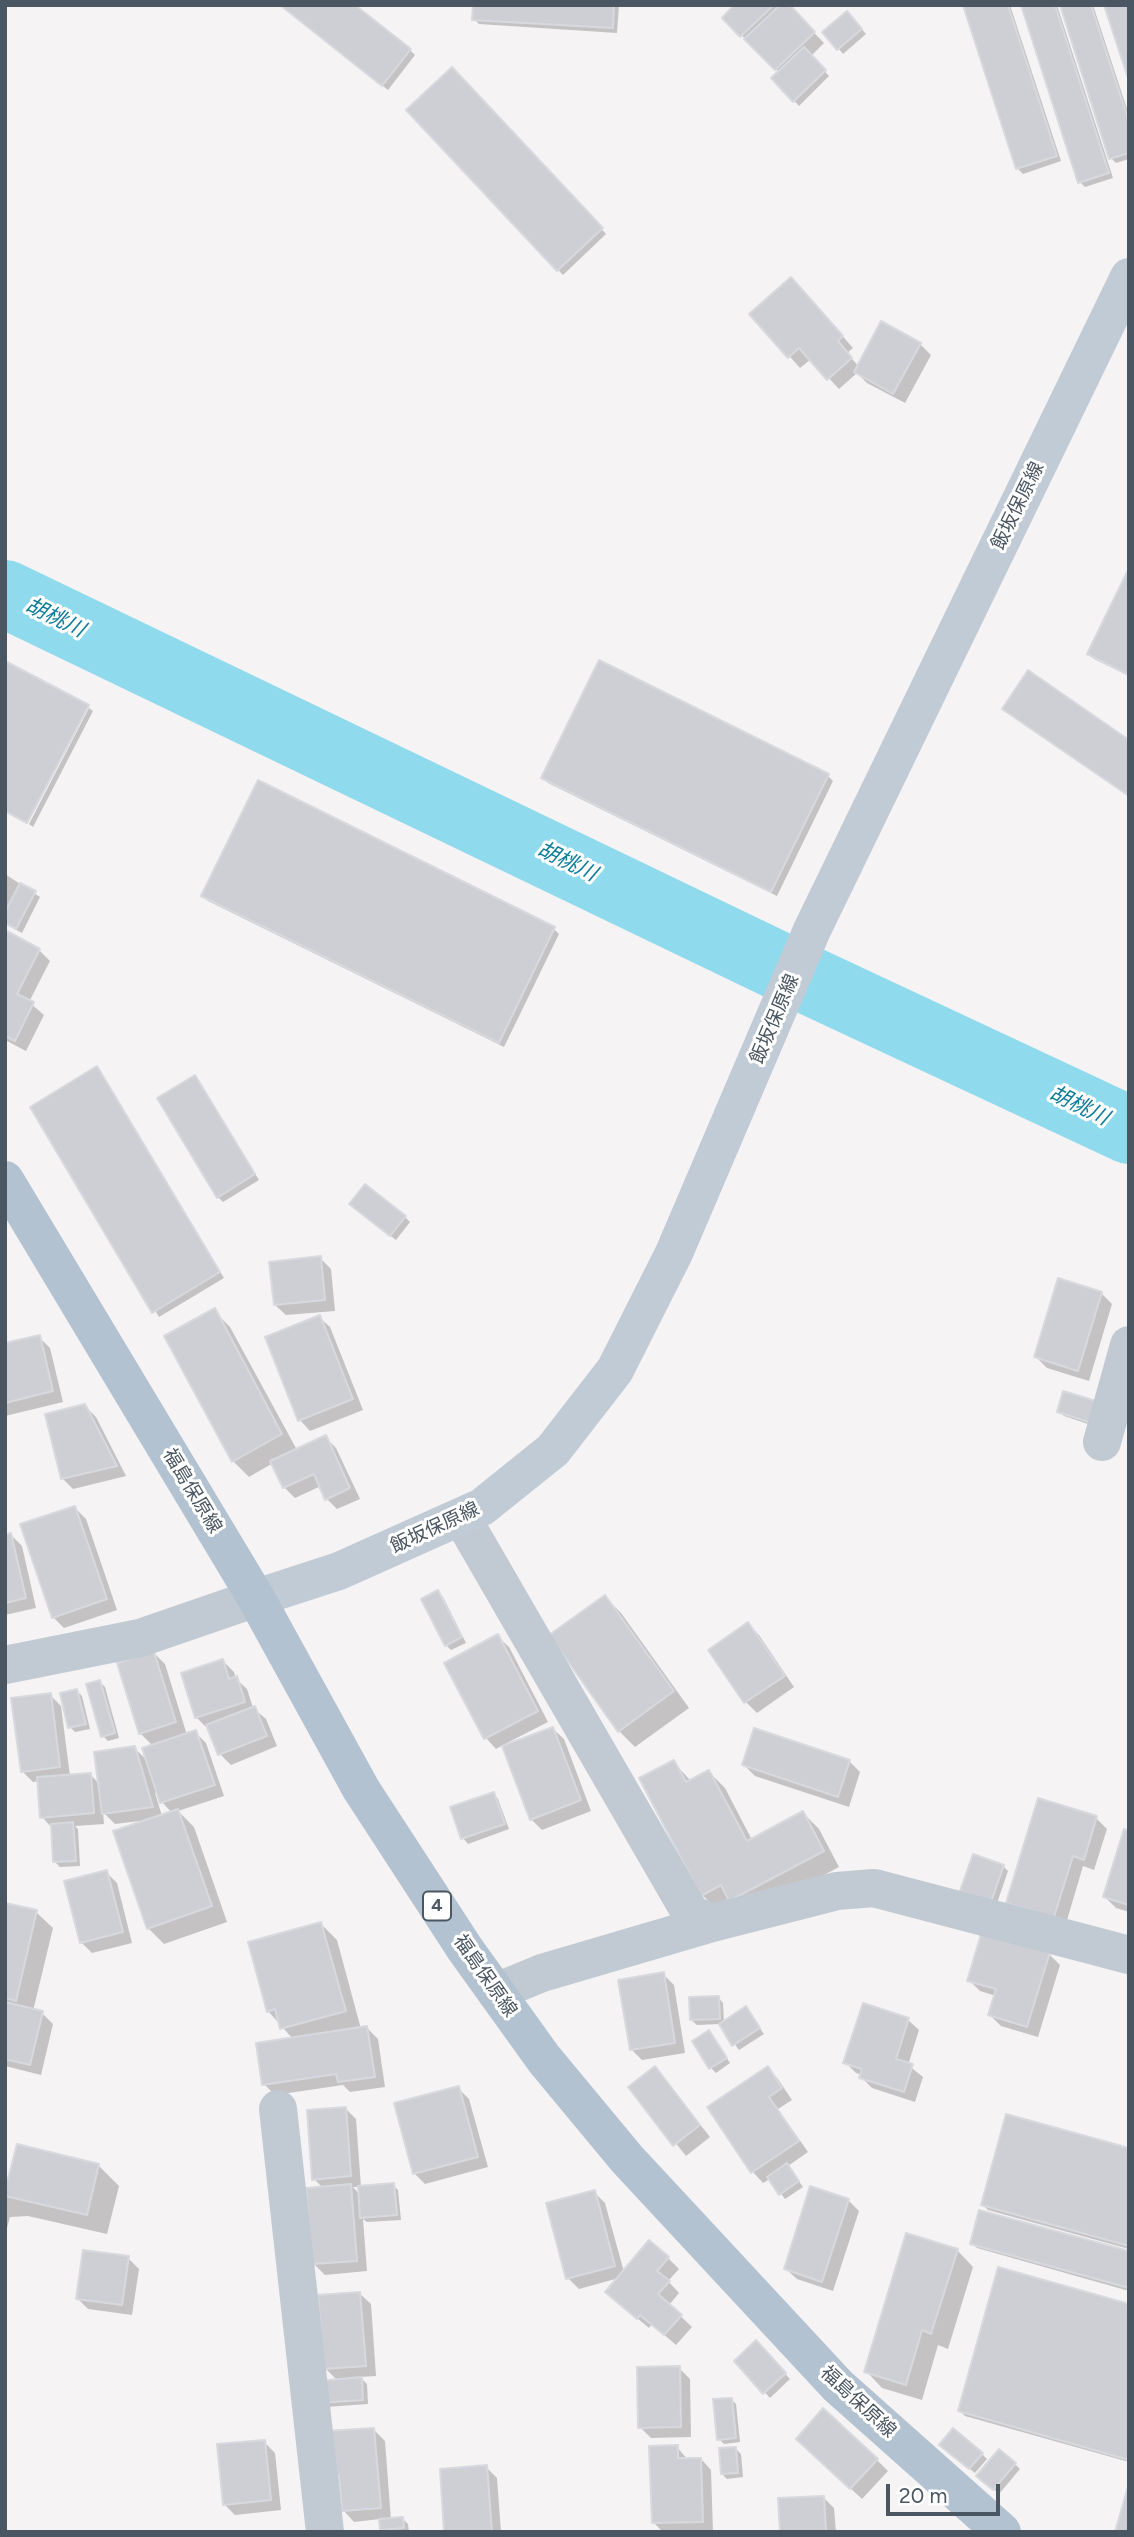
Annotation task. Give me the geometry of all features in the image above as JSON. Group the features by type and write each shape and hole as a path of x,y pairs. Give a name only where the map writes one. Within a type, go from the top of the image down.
{"main road":[{"name":"飯坂保原線","path":"257,1598 339,1571 482,1507 553,1450 615,1370 674,1252 812,930 1129,277"},
{"name":"福島保原線","path":"5,1180 257,1598 361,1789 465,1949 544,2059 627,2159 838,2386 1003,2532"}],"street":[{"path":"1104,1443 1129,1345"},
{"path":"462,1518 691,1914 712,1923"},
{"path":"5,1665 140,1638 257,1598"},
{"path":"496,1992 541,1973 712,1923 837,1892 874,1888 1129,1955"},
{"path":"278,2109 325,2532"}],"building":[{"path":"280,5 355,5 411,49 382,86"},
{"path":"473,5 614,5 613,28 472,20"},
{"path":"734,5 774,5 740,37 722,18"},
{"path":"780,5 790,5 815,32 775,70 744,39"},
{"path":"963,5 1008,5 1057,156 1016,169"},
{"path":"1021,5 1055,5 1109,173 1078,183"},
{"path":"1060,5 1091,5 1129,122 1129,153 1109,159"},
{"path":"1104,5 1129,5 1129,81"},
{"path":"847,11 862,29 837,50 822,32"},
{"path":"804,47 826,70 793,102 771,78"},
{"path":"452,67 603,228 557,271 406,110"},
{"path":"791,277 843,336 838,341 852,358 827,380 799,348 788,358 749,314"},
{"path":"881,321 921,343 893,394 854,372"},
{"path":"1129,568 1129,675 1087,654"},
{"path":"599,660 829,774 771,892 541,778"},
{"path":"5,661 89,705 27,823 5,811"},
{"path":"1028,670 1129,740 1129,796 1002,709"},
{"path":"258,780 555,927 499,1043 201,896"},
{"path":"20,883 36,891 16,929 5,923 5,912"},
{"path":"5,930 40,949 17,994 34,1002 15,1041 5,1036"},
{"path":"97,1066 220,1272 152,1313 30,1107"},
{"path":"195,1075 255,1174 217,1198 157,1098"},
{"path":"365,1184 406,1216 390,1236 349,1204"},
{"path":"321,1256 325,1300 274,1305 269,1262"},
{"path":"1058,1278 1102,1292 1078,1371 1034,1357"},
{"path":"215,1308 282,1434 232,1462 164,1336"},
{"path":"320,1315 353,1399 298,1421 265,1337"},
{"path":"40,1335 53,1391 5,1403 5,1343"},
{"path":"1063,1391 1096,1401 1089,1422 1057,1412"},
{"path":"85,1404 117,1466 61,1479 45,1414"},
{"path":"326,1435 350,1488 325,1500 314,1474 283,1488 270,1461"},
{"path":"75,1506 107,1599 52,1618 20,1524"},
{"path":"11,1533 26,1598 5,1603 5,1535"},
{"path":"438,1590 462,1637 445,1646 421,1599"},
{"path":"605,1595 674,1691 618,1732 549,1635"},
{"path":"748,1622 785,1676 744,1703 708,1650"},
{"path":"498,1634 538,1711 484,1739 444,1663"},
{"path":"154,1652 176,1722 139,1734 117,1663"},
{"path":"223,1659 229,1679 237,1676 245,1702 195,1718 181,1673"},
{"path":"100,1680 115,1733 101,1737 86,1684"},
{"path":"77,1689 86,1724 68,1728 60,1693"},
{"path":"51,1693 60,1767 21,1772 11,1698"},
{"path":"255,1706 267,1736 218,1755 206,1725"},
{"path":"553,1727 581,1800 530,1820 502,1746"},
{"path":"754,1728 850,1760 838,1797 742,1765"},
{"path":"196,1730 215,1785 160,1803 142,1748"},
{"path":"135,1746 153,1807 102,1814 94,1752"},
{"path":"674,1760 686,1782 709,1770 747,1841 803,1811 824,1851 729,1901 721,1885 701,1896 639,1778"},
{"path":"91,1773 94,1813 40,1818 37,1777"},
{"path":"494,1792 505,1824 461,1839 450,1807"},
{"path":"1038,1798 1097,1816 1084,1860 1073,1856 1054,1917 1006,1903"},
{"path":"178,1809 212,1906 147,1929 113,1831"},
{"path":"73,1822 76,1861 53,1862 51,1824"},
{"path":"1124,1829 1129,1831 1129,1905 1103,1897"},
{"path":"973,1854 1004,1865 991,1902 960,1891"},
{"path":"107,1870 123,1932 80,1943 64,1881"},
{"path":"5,1903 37,1910 16,2001 5,1998"},
{"path":"321,1922 346,2011 280,2029 275,2009 267,2012 248,1942"},
{"path":"982,1931 1050,1952 1027,2027 988,2015 996,1989 967,1981"},
{"path":"664,1972 675,2043 630,2050 618,1980"},
{"path":"719,1996 720,2019 690,2020 689,1997"},
{"path":"5,2002 43,2011 30,2065 5,2059"},
{"path":"863,2003 909,2018 896,2059 913,2064 904,2092 859,2078 862,2069 843,2063"},
{"path":"746,2006 760,2028 732,2046 719,2024"},
{"path":"367,2026 375,2077 338,2082 336,2074 262,2085 256,2043"},
{"path":"709,2030 727,2058 709,2069 692,2041"},
{"path":"655,2066 700,2125 673,2146 628,2087"},
{"path":"768,2066 782,2088 769,2097 799,2141 751,2173 707,2107"},
{"path":"459,2086 478,2157 413,2174 394,2103"},
{"path":"346,2107 351,2176 312,2180 307,2110"},
{"path":"1006,2114 1129,2148 1129,2246 981,2205"},
{"path":"17,2144 99,2164 87,2215 5,2196 5,2180 8,2179"},
{"path":"787,2163 799,2181 779,2195 767,2177"},
{"path":"394,2183 397,2215 360,2218 358,2186"},
{"path":"351,2184 357,2261 312,2264 306,2188"},
{"path":"810,2186 849,2199 822,2282 784,2269"},
{"path":"595,2190 615,2266 566,2279 546,2203"},
{"path":"979,2210 1129,2251 1129,2288 970,2244"},
{"path":"906,2233 958,2249 931,2334 922,2330 906,2385 864,2372"},
{"path":"649,2240 669,2257 657,2271 670,2281 658,2294 682,2315 664,2335 640,2315 637,2319 605,2292"},
{"path":"83,2250 129,2256 122,2305 76,2299"},
{"path":"998,2267 1129,2304 1129,2460 958,2411"},
{"path":"360,2292 366,2366 324,2369 318,2295"},
{"path":"756,2340 786,2373 763,2394 734,2361"},
{"path":"680,2366 681,2427 638,2428 637,2367"},
{"path":"362,2377 363,2400 319,2403 317,2381"},
{"path":"732,2398 736,2438 717,2440 713,2399"},
{"path":"823,2408 878,2459 850,2489 796,2439"},
{"path":"374,2428 381,2508 342,2511 339,2476 331,2477 327,2431"},
{"path":"953,2428 983,2453 969,2469 939,2445"},
{"path":"265,2440 271,2500 223,2505 217,2444"},
{"path":"678,2445 678,2458 701,2458 703,2522 652,2523 649,2446"},
{"path":"736,2447 738,2473 721,2474 719,2448"},
{"path":"999,2449 1016,2463 993,2490 976,2476"},
{"path":"487,2465 492,2532 444,2532 440,2469"},
{"path":"1129,2483 1129,2532 1115,2532"},
{"path":"824,2496 826,2532 780,2532 778,2498"},
{"path":"403,2517 404,2528 380,2530 379,2519"}],"waterway":[{"name":"胡桃川","path":"5,594 806,979 1129,1130"}]}
